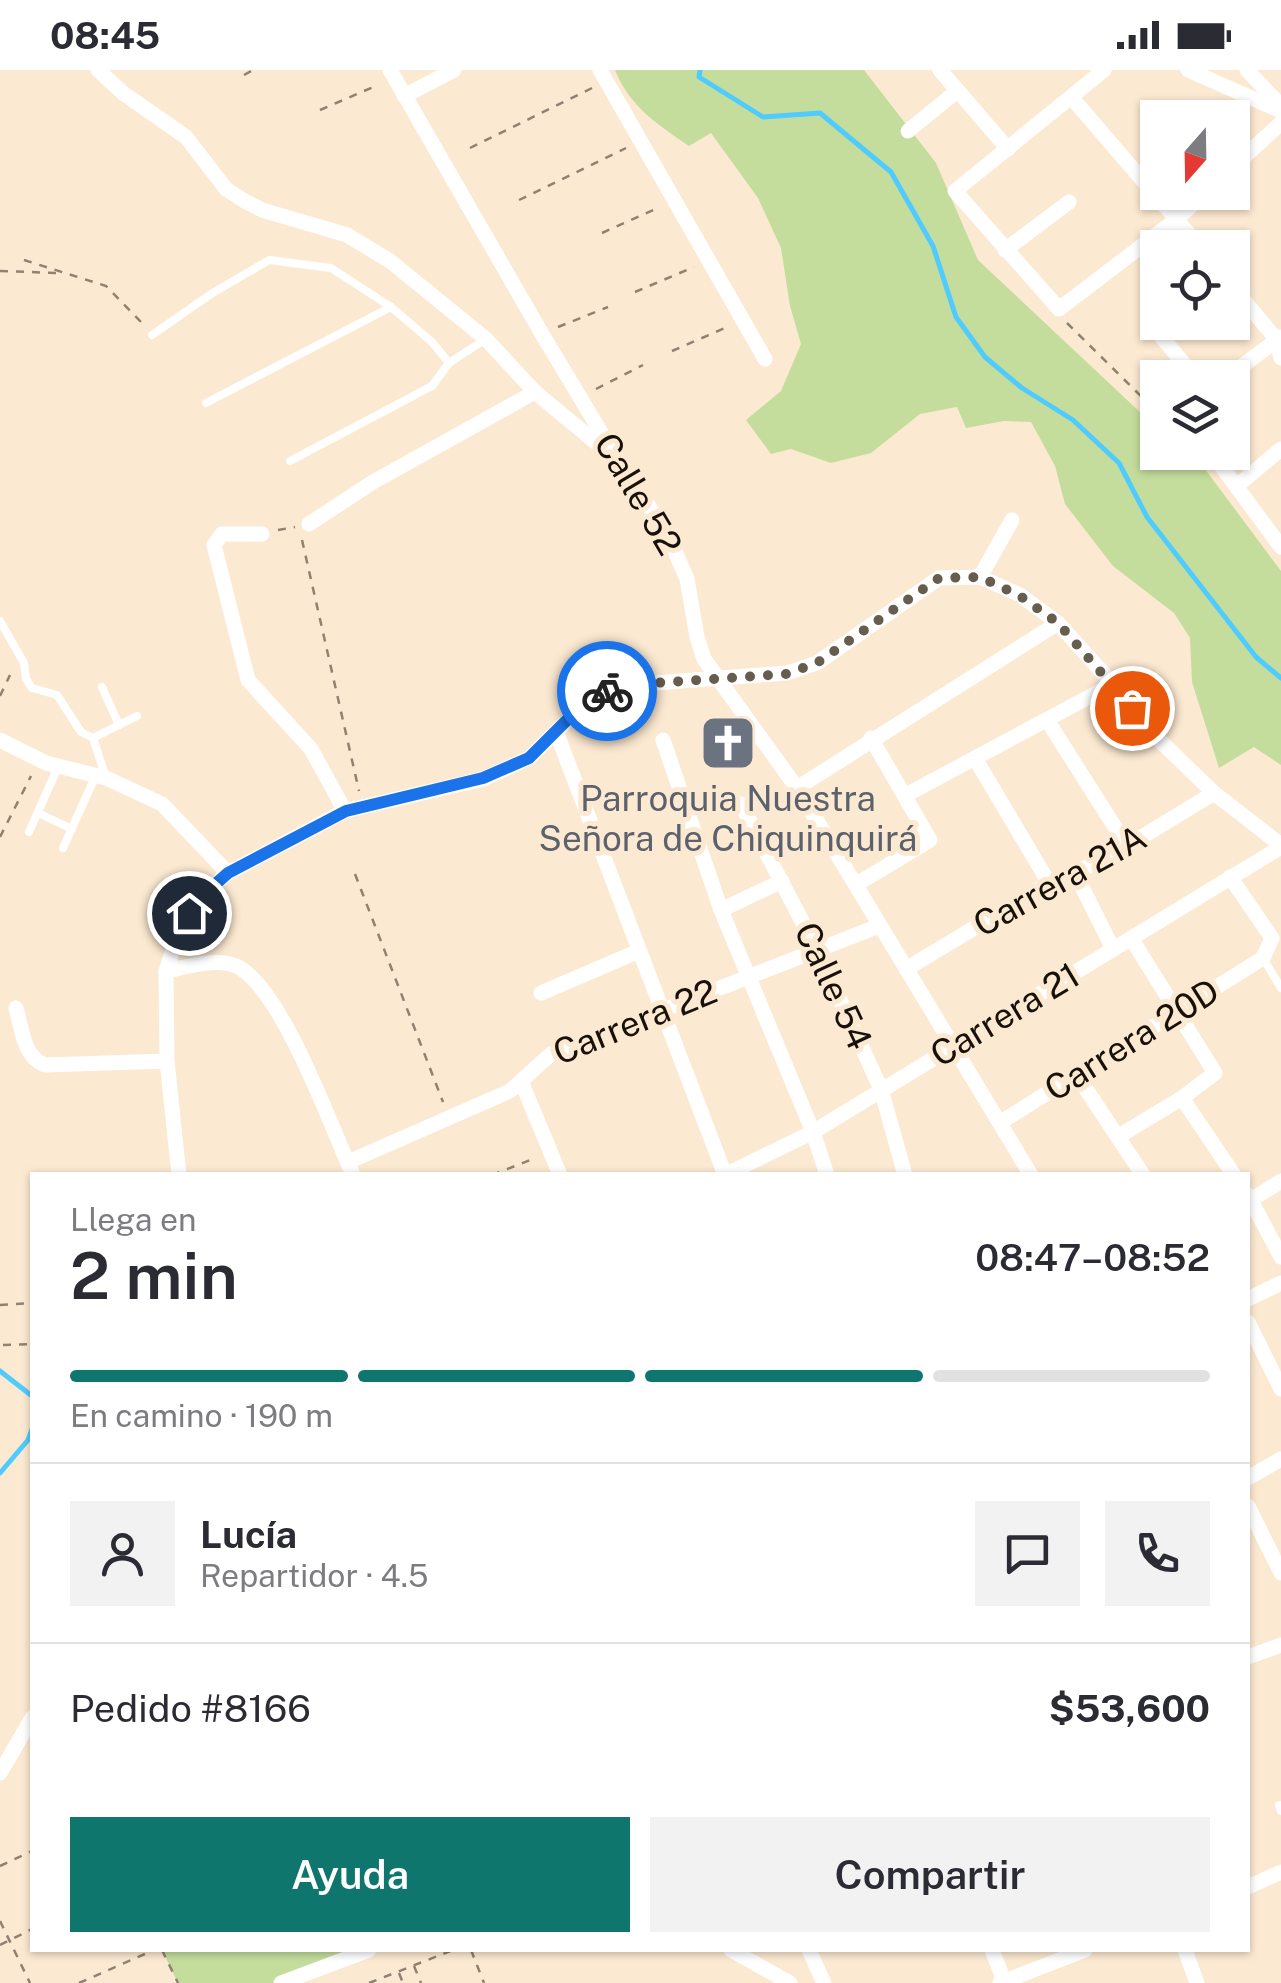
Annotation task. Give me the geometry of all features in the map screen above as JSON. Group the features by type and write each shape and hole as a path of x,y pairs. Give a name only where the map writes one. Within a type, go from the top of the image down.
{"street":[{"path":"98,70 123,93 186,137 226,189 262,210 347,235 390,261 486,339 534,392 618,460"},
{"path":"404,96 454,70"},
{"path":"940,70 1008,149"},
{"path":"1104,70 955,192 1058,309 1187,210"},
{"path":"1188,70 1281,109"},
{"path":"1246,70 1281,109"},
{"name":"Calle 52","path":"392,74 542,334 618,460 665,528 687,579 704,659 797,788 1029,1172"},
{"path":"603,75 764,359"},
{"path":"908,131 957,92"},
{"path":"1072,98 1186,230"},
{"path":"1250,151 1281,123"},
{"path":"1006,250 1069,202"},
{"path":"1250,306 1279,338 1281,358"},
{"path":"1250,360 1279,338"},
{"path":"1164,340 1181,360"},
{"path":"309,524 373,482 534,392"},
{"path":"1238,486 1281,450"},
{"path":"1225,470 1279,539"},
{"path":"980,577 1012,520"},
{"path":"262,534 222,534 214,545 248,680 311,749 346,811"},
{"path":"179,1172 168,1062 166,971 189,913 228,873 346,811 483,778 529,758 575,712 604,692 640,684 786,674 817,663 939,578 980,577 1020,596 1058,623 1150,732 1214,793 1281,846"},
{"path":"797,788 1058,623"},
{"path":"906,795 1113,684"},
{"path":"1048,720 1127,846"},
{"path":"557,734 724,1172"},
{"path":"857,884 930,840 871,738"},
{"path":"0,740 39,760 101,777 162,804 228,873"},
{"path":"663,740 721,910 826,1172"},
{"path":"976,760 1049,883"},
{"name":"Carrera 21A","path":"906,969 1049,883 1127,846 1214,793"},
{"name":"Calle 54","path":"741,804 817,950 881,1089 903,1172"},
{"name":"Carrera 21","path":"731,1172 813,1132 1281,846"},
{"path":"1076,873 1113,949"},
{"path":"1230,877 1272,938 1264,958"},
{"path":"721,910 782,881"},
{"name":"Carrera 22","path":"350,1169 510,1091 551,1054 660,1008 879,926"},
{"path":"1119,1136 1215,1073 1131,938"},
{"path":"541,993 639,950"},
{"name":"Carrera 20D","path":"1001,1122 1264,958"},
{"path":"166,971 197,963 238,966 263,987 310,1075 350,1169"},
{"path":"16,1008 28,1053 44,1065 168,1062"},
{"path":"1076,1074 1141,1172"},
{"path":"522,1080 559,1172"},
{"path":"1182,1098 1232,1172"},
{"path":"1250,1198 1281,1181"},
{"path":"1250,1201 1281,1257"},
{"path":"1250,1298 1281,1282"},
{"path":"1250,1326 1281,1389"},
{"path":"1250,1477 1281,1460"},
{"path":"1250,1510 1281,1573"},
{"path":"1250,1656 1281,1646"},
{"path":"0,1774 30,1722"},
{"path":"1250,1885 1281,1872"},
{"path":"282,1983 364,1952"},
{"path":"735,1952 790,1983"},
{"path":"810,1952 824,1983"},
{"path":"993,1952 1003,1982 1080,1952"},
{"path":"1186,1952 1197,1983"}],"lane":[{"path":"152,335 269,260 331,268 390,307 432,342 450,363"},
{"path":"206,403 390,307"},
{"path":"290,461 432,386 450,363 486,339"},
{"path":"0,622 24,663 32,688 57,695 81,732 94,738"},
{"path":"102,687 118,726"},
{"path":"94,738 137,716"},
{"path":"63,848 101,777 94,738"},
{"path":"29,832 58,767"},
{"path":"38,813 72,829"},
{"path":"1264,958 1281,988"}],"path":[{"path":"244,74 253,70"},
{"path":"320,110 392,74"},
{"path":"470,148 603,75"},
{"path":"519,200 640,141"},
{"path":"602,233 674,201"},
{"path":"24,260 106,286 152,335"},
{"path":"635,292 708,260"},
{"path":"0,271 63,273"},
{"path":"542,334 608,306"},
{"path":"1058,309 1070,327 1140,395"},
{"path":"672,351 742,320"},
{"path":"581,396 644,365"},
{"path":"262,534 298,526 362,807"},
{"path":"0,696 10,675"},
{"path":"0,837 39,760"},
{"path":"355,874 450,1118"},
{"path":"500,1172 535,1159"},
{"path":"0,1305 30,1303"},
{"path":"3,1345 30,1344"},
{"path":"0,1866 30,1852"},
{"path":"0,1921 30,1983"},
{"path":"0,1945 30,1930"},
{"path":"79,1983 149,1952"},
{"path":"163,1952 178,1983"},
{"path":"369,1983 448,1952"},
{"path":"472,1952 484,1983"},
{"path":"414,1965 421,1983"},
{"path":"398,1971 403,1983"}],"green space":[{"path":"615,70 864,70 936,163 978,260 1140,412 1140,470 1206,470 1281,571 1281,765 1254,747 1219,768 1192,682 1190,638 1174,613 1113,566 1065,504 1055,466 1031,422 1004,421 966,428 957,407 920,414 871,453 831,463 791,449 771,454 746,420 781,391 801,344 790,306 781,248 758,198 711,133 689,146 655,122 621,83"},
{"path":"163,1952 353,1952 281,1983 178,1983"}],"waterway":[{"path":"700,70 699,77 763,117 820,113 891,172 933,246 956,317 985,357 1022,388 1073,420 1119,463 1147,517 1256,657 1281,678"},
{"path":"0,1371 30,1394"},
{"path":"0,1473 30,1434"}],"way so far":[{"path":"607,691 640,684 786,674 817,663 939,578 980,577 1020,596 1058,623 1132,708"}],"place":[{"name":"Parroquia Nuestra Señora de Chiquinquirá","path":"728,743"}],"route":[{"path":"189,913 228,873 346,811 483,778 529,758 575,712 607,691"}]}
